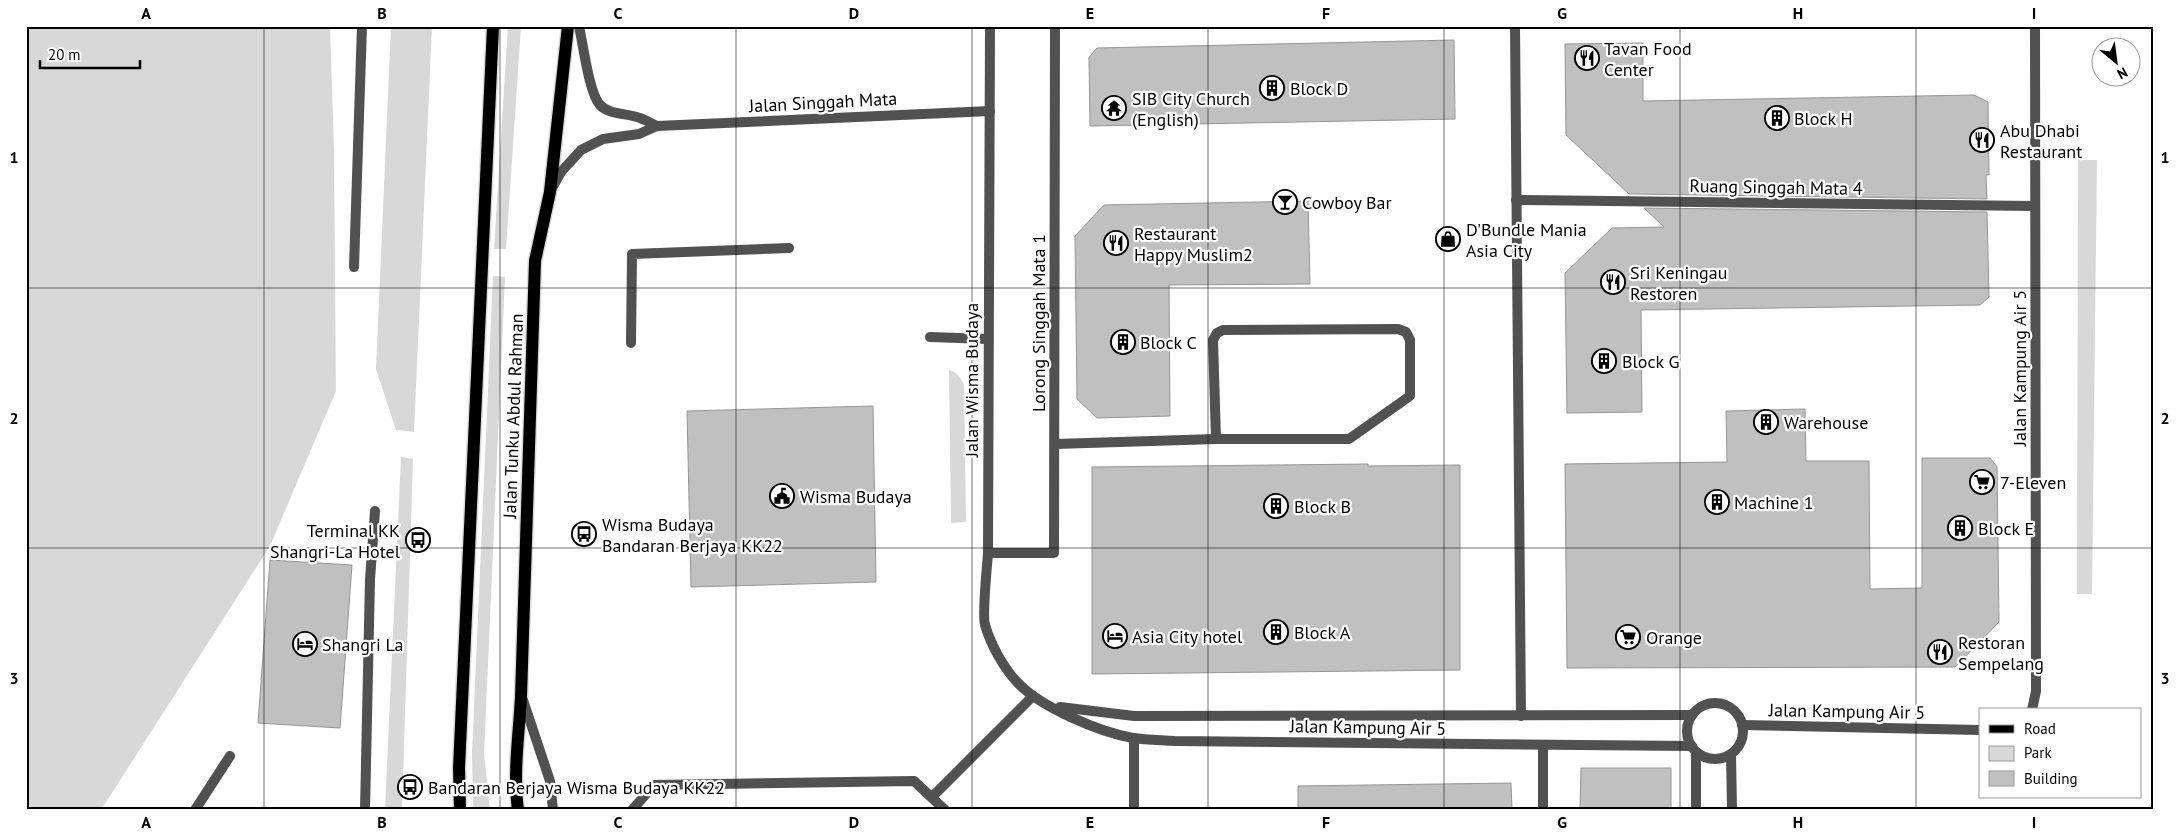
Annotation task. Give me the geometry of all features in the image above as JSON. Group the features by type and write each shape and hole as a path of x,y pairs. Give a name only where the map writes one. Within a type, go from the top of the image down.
{"main road":[{"name":"Jalan Tunku Abdul Rahman","path":"460,810 459,768 493,26"},
{"name":"Jalan Tunku Abdul Rahman","path":"518,810 516,794 521,697 535,261 550,192 568,26"},
{"path":"516,794 524,810"}],"street":[{"path":"354,267 362,26"},
{"name":"Jalan Singgah Mata","path":"580,26 592,86 600,106 616,113 638,117 657,126"},
{"name":"Jalan Wisma Budaya","path":"990,26 988,553 984,624 1003,664 1016,682 1032,696 1051,706"},
{"name":"Lorong Singgah Mata 1","path":"988,553 1054,553 1055,26"},
{"path":"1515,26 1521,716"},
{"name":"Jalan Kampung Air 5","path":"2032,708 2036,691 2035,26"},
{"name":"Jalan Singgah Mata","path":"550,192 561,172 581,150 603,139 639,134 657,126 990,111"},
{"name":"Ruang Singgah Mata 4","path":"1516,200 2036,206"},
{"path":"631,343 632,254 789,248"},
{"path":"1055,444 1349,439 1410,396 1410,340 1406,332 1398,329 1223,330 1217,333 1213,340 1216,440"},
{"path":"930,337 988,339"},
{"path":"365,810 370,579 375,511"},
{"path":"932,798 1032,696"},
{"path":"521,697 550,781 554,810"},
{"path":"1694,749 1713,759 1731,754 1741,741 1742,725 1734,711 1720,704 1712,703 1704,706 1692,716 1687,731 1688,739 1694,749 1696,810"},
{"path":"1051,706 1134,716 1692,716"},
{"name":"Jalan Kampung Air 5","path":"1051,706 1104,731 1134,738 1175,741 1694,749"},
{"name":"Jalan Kampung Air 5","path":"1742,725 1979,730"},
{"path":"1134,738 1134,810"},
{"path":"1543,746 1543,810"},
{"path":"1731,754 1732,810"},
{"path":"195,810 230,756"},
{"path":"632,810 654,785 914,781 945,810"}],"green space":[{"path":"26,26 330,26 334,152 336,391 270,546 101,810 26,810"},
{"path":"391,26 432,26 414,432 396,430 376,369"},
{"path":"508,26 521,26 506,249 494,249"},
{"path":"2078,160 2097,160 2092,594 2077,594"},
{"path":"493,276 505,277 484,754 490,810 473,810 472,753"},
{"path":"949,370 962,380 964,385 966,522 951,523"},
{"path":"401,457 413,459 402,810 385,810"}],"building":[{"name":"Block D","path":"1454,40 1455,119 1090,126 1089,57 1097,48"},
{"name":"Block H","path":"1643,43 1643,101 1974,95 1988,102 1989,175 1986,175 1987,199 1629,194 1566,135 1565,44"},
{"name":"Block C","path":"1308,201 1310,284 1169,285 1170,416 1097,418 1077,399 1075,236 1104,205"},
{"name":"Block G","path":"1644,208 1987,212 1989,297 1980,305 1641,310 1642,412 1567,413 1565,273 1612,228 1664,227"},
{"name":"Wisma Budaya","path":"873,406 876,582 691,587 687,411"},
{"path":"1805,409 1806,461 1869,461 1870,589 1922,588 1922,458 1990,458 1997,467 1999,622 1955,667 1567,668 1565,464 1727,462 1726,411"},
{"path":"1368,464 1368,466 1460,465 1460,670 1092,674 1092,467"},
{"name":"Shangri La","path":"270,560 352,565 340,728 258,723"},
{"path":"1581,768 1671,768 1671,810 1580,810"},
{"path":"1511,783 1512,810 1298,810 1298,786"}],"place":[{"name":"Tavan Food Center","path":"1587,58"},
{"name":"Block D","path":"1272,88"},
{"name":"SIB City Church (English)","path":"1114,108"},
{"name":"Block H","path":"1777,118"},
{"name":"Abu Dhabi Restaurant","path":"1982,140"},
{"name":"Cowboy Bar","path":"1285,202"},
{"name":"D'Bundle Mania Asia City","path":"1448,239"},
{"name":"Restaurant Happy Muslim2","path":"1116,243"},
{"name":"Sri Keningau Restoren","path":"1613,282"},
{"name":"Block C","path":"1123,342"},
{"name":"Block G","path":"1604,361"},
{"name":"Warehouse","path":"1766,422"},
{"name":"7-Eleven","path":"1982,482"},
{"name":"Wisma Budaya","path":"782,496"},
{"name":"Machine 1","path":"1717,502"},
{"name":"Block B","path":"1276,506"},
{"name":"Block E","path":"1960,528"},
{"name":"Wisma Budaya Bandaran Berjaya KK22","path":"584,534"},
{"name":"Terminal KK Shangri-La Hotel","path":"418,540"},
{"name":"Block A","path":"1276,632"},
{"name":"Asia City hotel","path":"1115,636"},
{"name":"Orange","path":"1628,637"},
{"name":"Shangri La","path":"305,644"},
{"name":"Restoran Sempelang","path":"1940,652"},
{"name":"Bandaran Berjaya Wisma Budaya KK22","path":"410,787"}]}
